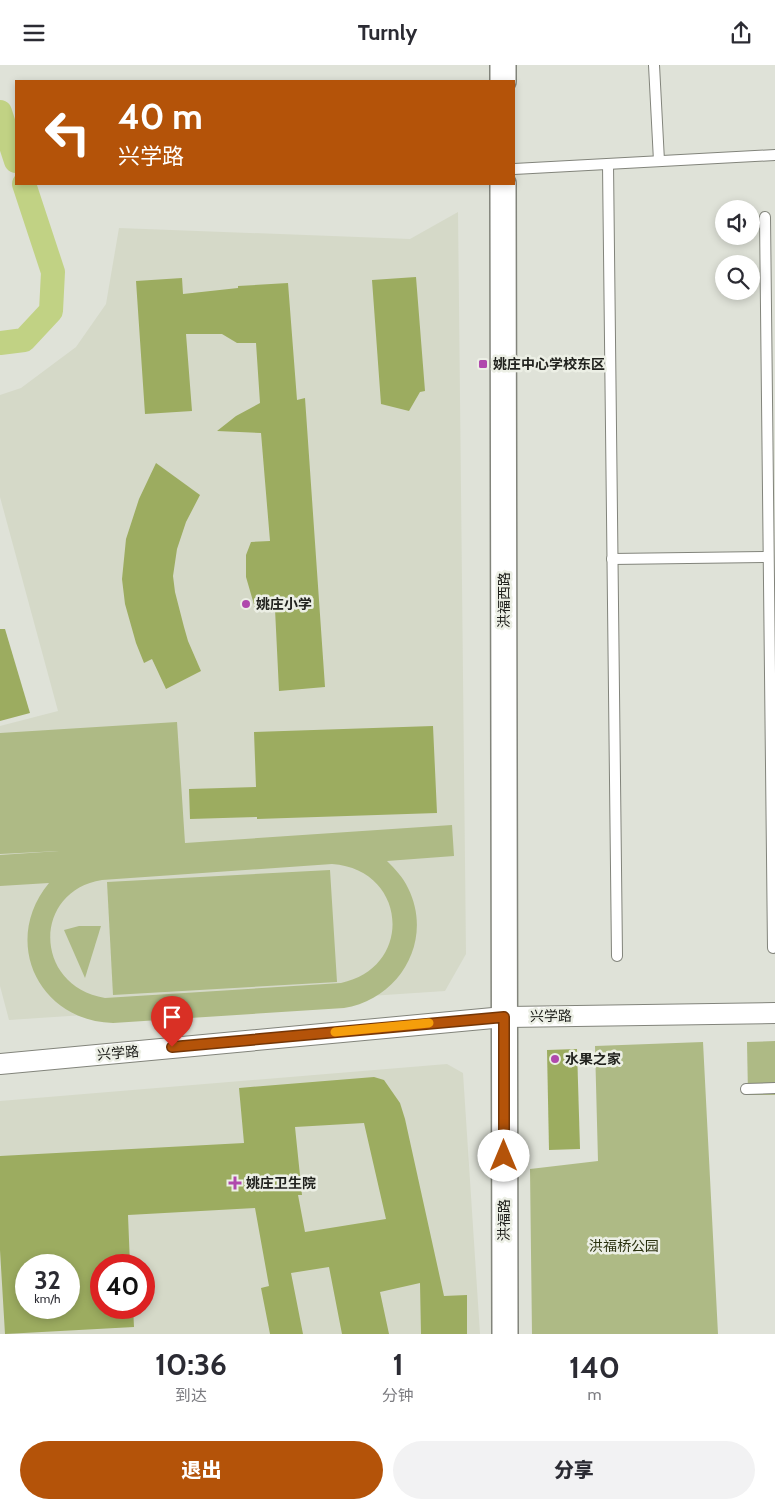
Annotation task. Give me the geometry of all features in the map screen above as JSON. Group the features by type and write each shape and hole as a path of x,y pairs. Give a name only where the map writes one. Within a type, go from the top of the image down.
{"street":[{"path":"503,65 503,80"},
{"name":"洪福西路","path":"503,185 504,1017"},
{"name":"兴学路","path":"0,1064 504,1017 775,1013"},
{"name":"洪福路","path":"504,1017 505,1334"}],"lane":[{"path":"654,65 659,161"},
{"path":"515,169 775,155"},
{"path":"608,164 617,956"},
{"path":"765,217 772,948"},
{"path":"612,559 768,557"},
{"path":"746,1089 775,1088"}],"shaded area":[{"name":"姚庄小学","path":"458,212 466,954 445,991 9,1020 0,986 0,726 58,711 0,497 0,395 21,388 76,347 106,304 119,228 410,239"},
{"name":"姚庄卫生院","path":"447,1064 463,1073 480,1334 0,1334 0,1101"}],"green space":[{"path":"177,722 185,843 452,825 454,856 387,861 399,873 406,884 415,908 417,927 414,946 407,964 396,980 381,993 364,1002 344,1008 113,1023 87,1019 65,1008 47,993 35,974 28,952 28,929 35,906 49,883 0,886 0,855 59,851 0,854 0,733","holes":["332,864 357,870 375,882 387,900 392,919 390,940 381,958 365,973 341,983 105,998 81,990 64,976 54,958 50,939 53,919 63,901 79,888 102,880"]},
{"path":"330,870 337,982 113,995 107,882"},
{"path":"79,926 101,926 85,978 64,930"},
{"path":"775,1041 775,1095 748,1095 747,1042"},
{"name":"洪福桥公园","path":"703,1042 718,1334 532,1334 530,1169 598,1161 595,1046"}],"building":[{"path":"416,277 425,391 420,392 409,411 381,404 372,280"},
{"path":"182,278 183,294 238,288 238,286 288,283 297,400 305,398 325,687 279,691 275,609 255,608 246,577 246,555 251,542 270,541 261,433 217,431 236,416 260,403 256,343 237,343 222,334 186,334 192,411 145,414 136,281"},
{"path":"156,463 200,495 186,522 177,549 173,576 175,592 188,641 201,671 166,689 152,659 144,663 136,643 125,604 122,579 126,539 139,499"},
{"path":"0,629 5,629 30,713 0,721"},
{"path":"433,726 437,813 257,819 257,817 190,819 189,789 256,787 254,732"},
{"path":"577,1049 580,1149 549,1150 547,1050"},
{"path":"374,1077 384,1080 400,1103 405,1119 444,1296 467,1295 467,1334 421,1334 420,1283 380,1292 389,1334 342,1334 329,1267 291,1273 303,1334 270,1334 261,1288 269,1286 255,1208 128,1215 130,1254 90,1254 90,1319 134,1319 134,1327 5,1334 0,1250 0,1156 244,1143 239,1088","holes":["364,1123 386,1219 305,1232 298,1195 302,1195 295,1127"]}],"waterway":[{"path":"0,112 15,158"},
{"path":"0,343 24,340 51,311 53,272 24,185"}],"slow traffic":[{"path":"335,1032 429,1023"}],"place":[{"name":"姚庄中心学校东区","path":"483,364"},
{"name":"姚庄小学","path":"246,604"},
{"name":"水果之家","path":"555,1059"},
{"name":"姚庄卫生院","path":"235,1183"}],"route":[{"path":"172,1047 504,1017 504,1156"}]}
